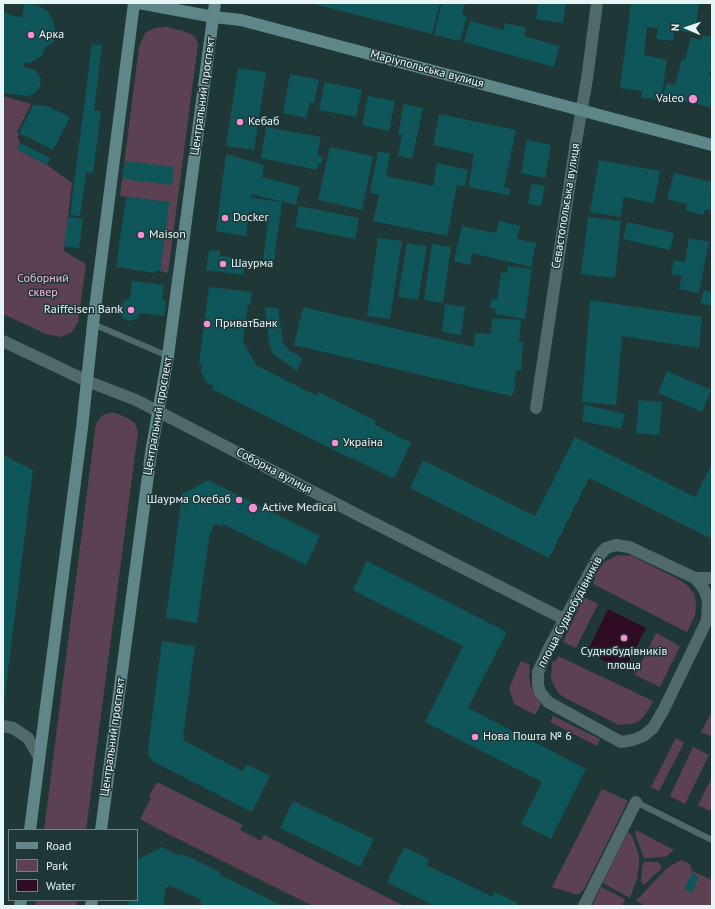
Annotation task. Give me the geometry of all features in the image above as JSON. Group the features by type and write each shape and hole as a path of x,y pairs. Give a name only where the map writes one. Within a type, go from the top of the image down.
{"main road":[{"path":"30,829 134,3"},
{"name":"Маріупольська вулиця","path":"140,3 214,17 241,20 712,145"},
{"name":"Центральний проспект","path":"101,829 151,453 168,356 215,3"}],"street":[{"name":"Севастопольська вулиця","path":"536,408 597,3"},
{"name":"Соборна вулиця","path":"3,341 87,381 136,400 360,516 564,619"},
{"name":"площа Суднобудівників","path":"616,545 630,547 695,578 704,589 708,600 710,615 664,709 653,728 643,736 633,740 621,742 548,702 540,692 538,685 538,672 564,619 598,557 606,548 616,545"},
{"name":"площа Суднобудівників","path":"695,578 712,578"},
{"path":"3,726 13,728 28,738 39,757"},
{"path":"584,906 636,802"}],"lane":[{"path":"93,324 168,356"},
{"path":"636,802 712,840"}],"green space":[{"path":"166,27 190,34 195,37 198,44 168,273 160,271 169,202 120,196 139,47 145,33 155,28"},
{"name":"Соборний сквер","path":"3,96 31,104 17,132 19,134 17,138 20,141 17,149 48,166 72,183 64,251 86,264 78,322 72,332 61,337 46,334 3,314"},
{"path":"116,413 125,417 135,423 138,432 86,829 44,829 95,430 97,422 103,415"},
{"path":"618,555 632,556 680,580 688,586 695,595 696,606 695,615 687,632 593,584 594,578 604,562"},
{"path":"584,597 598,604 576,648 563,642"},
{"path":"656,633 680,646 660,687 635,675"},
{"path":"558,656 653,701 650,707 639,721 631,724 619,725 565,698 558,693 551,679 552,663 553,661 555,662"},
{"path":"521,661 530,665 529,677 531,687 541,704 535,715 514,704 509,688"},
{"path":"712,713 712,737 701,732"},
{"path":"553,716 600,739 597,746 550,722"},
{"path":"676,738 684,743 659,791 651,787"},
{"path":"693,747 709,755 685,804 670,796"},
{"path":"712,777 712,807 710,811 698,805"},
{"path":"157,782 243,825 240,830 261,841 264,835 404,906 313,906 168,834 140,819 151,798 149,796"},
{"path":"602,789 628,801 584,889 580,894 575,894 552,887"},
{"path":"636,829 674,850 665,857 644,858 635,834"},
{"path":"628,832 632,836 639,855 637,879 630,898 603,883"},
{"path":"681,860 690,864 692,871 712,880 712,906 646,906 636,901 667,868"},
{"path":"644,862 658,862 661,869 644,885 641,881 642,866"},
{"path":"601,887 625,899 622,906 592,906"},
{"path":"36,901 77,901 76,906 35,906"}],"water":[{"path":"608,609 646,628 624,671 587,652"}],"building":[{"path":"25,3 37,5 47,11 52,18 55,29 54,42 46,46 42,55 34,61 24,63 24,67 36,71 41,79 38,90 32,95 28,96 3,93 4,12 13,16 22,17"},
{"path":"310,3 440,3 432,34"},
{"path":"442,3 465,3 462,15 467,16 460,41 434,35"},
{"path":"538,3 566,3 563,23 536,19"},
{"path":"631,3 699,3 695,33 675,30 673,41 656,39 658,28 640,26 647,27 644,55 667,60 662,94 657,94 657,99 641,98 642,91 620,88"},
{"path":"470,21 503,30 505,23 526,28 524,36 559,46 554,67 464,42"},
{"path":"703,35 712,37 712,72 710,72 709,75 712,76 712,108 663,95 667,83 675,85 682,59 685,60 691,37 701,40"},
{"path":"92,44 102,45 94,111 101,111 93,173 86,172 80,216 70,215"},
{"path":"238,68 266,72 254,150 226,146"},
{"path":"290,74 319,80 314,103 310,102 306,118 283,113"},
{"path":"325,82 362,90 356,117 319,110"},
{"path":"368,96 395,101 389,131 362,125"},
{"path":"404,104 423,108 412,159 398,156 402,134 398,134"},
{"path":"33,105 47,106 70,117 53,150 19,133"},
{"path":"439,114 516,130 504,187 510,188 509,195 468,187 474,154 433,145"},
{"path":"266,127 321,137 317,155 323,157 322,163 318,163 317,170 261,158"},
{"path":"527,140 551,145 545,178 521,173"},
{"path":"20,143 50,158 47,165 17,149"},
{"path":"330,147 373,156 362,210 318,200"},
{"path":"378,151 390,154 386,176 433,186 437,163 468,170 465,186 457,185 447,236 373,221 379,195 370,193"},
{"path":"226,154 264,165 262,177 300,187 296,205 251,194 251,198 282,202 274,260 263,259 269,215 249,212 246,236 216,231"},
{"path":"599,160 660,171 654,203 624,197 620,217 590,212"},
{"path":"125,161 174,167 172,185 123,179"},
{"path":"674,173 712,182 712,211 705,209 703,215 686,211 687,204 667,199"},
{"path":"532,184 545,186 541,206 528,204"},
{"path":"126,197 169,202 160,271 156,271 155,273 116,267"},
{"path":"299,206 359,218 355,239 295,227"},
{"path":"68,217 83,219 79,248 64,246"},
{"path":"588,217 621,221 615,278 581,274"},
{"path":"499,221 520,226 517,239 536,243 531,267 472,253 470,265 454,261 462,226 496,233"},
{"path":"627,222 674,233 670,250 623,239"},
{"path":"378,238 402,241 390,319 367,316"},
{"path":"689,238 709,242 699,293 679,289 682,276 671,274 674,260 685,262"},
{"path":"407,243 427,246 418,300 398,297"},
{"path":"432,244 451,247 443,303 424,300"},
{"path":"209,250 220,251 220,256 245,259 243,275 206,270"},
{"path":"508,266 532,269 525,319 495,314 496,309 490,308 492,299 497,300 501,272 507,273"},
{"path":"132,281 164,285 162,300 166,301 164,316 140,313 137,318 131,321 124,319 120,314 120,307 124,301 130,299"},
{"path":"209,287 252,292 250,305 248,305 243,341 256,365 317,396 319,392 376,421 374,424 411,443 395,477 392,478 352,459 212,389 214,386 207,383 201,372 202,364 199,364"},
{"path":"704,290 712,292 712,306 700,303"},
{"path":"590,300 702,317 699,348 622,336 616,405 582,402"},
{"path":"445,304 465,307 461,335 442,332"},
{"path":"265,307 278,308 283,343 289,350 302,358 297,371 273,354 269,343"},
{"path":"303,307 474,347 475,333 491,334 492,318 521,320 519,342 523,342 521,371 516,371 514,393 510,396 294,345"},
{"path":"667,371 711,390 702,412 658,393"},
{"path":"639,400 662,402 659,435 636,433"},
{"path":"585,405 625,414 621,429 582,421"},
{"path":"575,437 695,497 712,464 712,535 710,538 589,478 549,558 410,488 423,460 535,516"},
{"path":"3,455 33,470 4,702 3,702"},
{"path":"208,480 320,536 306,565 223,524 222,527 216,524 213,525 212,531 210,531 197,623 166,618 182,494"},
{"path":"367,561 507,632 468,708 586,769 551,839 521,824 542,782 425,722 463,646 353,590"},
{"path":"162,641 195,646 183,736 185,741 242,771 247,764 270,776 252,812 154,762 148,755"},
{"path":"293,801 374,839 360,867 280,828"},
{"path":"162,847 180,856 181,853 283,906 206,906 199,903 201,900 169,885 166,888 163,906 128,906 129,901 138,901 138,859"},
{"path":"404,847 429,859 426,865 493,897 495,892 518,903 516,906 435,906 387,882"},
{"path":"692,873 699,877 692,893 684,889"}],"place":[{"name":"Арка","path":"31,35"},
{"name":"Valeo","path":"693,99"},
{"name":"Кебаб","path":"240,122"},
{"name":"Docker","path":"225,218"},
{"name":"Maison","path":"141,235"},
{"name":"Шаурма","path":"223,264"},
{"name":"Raiffeisen Bank","path":"131,310"},
{"name":"ПриватБанк","path":"207,324"},
{"name":"Україна","path":"335,443"},
{"name":"Шаурма Окебаб","path":"239,500"},
{"name":"Active Medical","path":"253,508"},
{"name":"Суднобудівників площа","path":"624,638"},
{"name":"Нова Пошта № 6","path":"475,737"}]}
